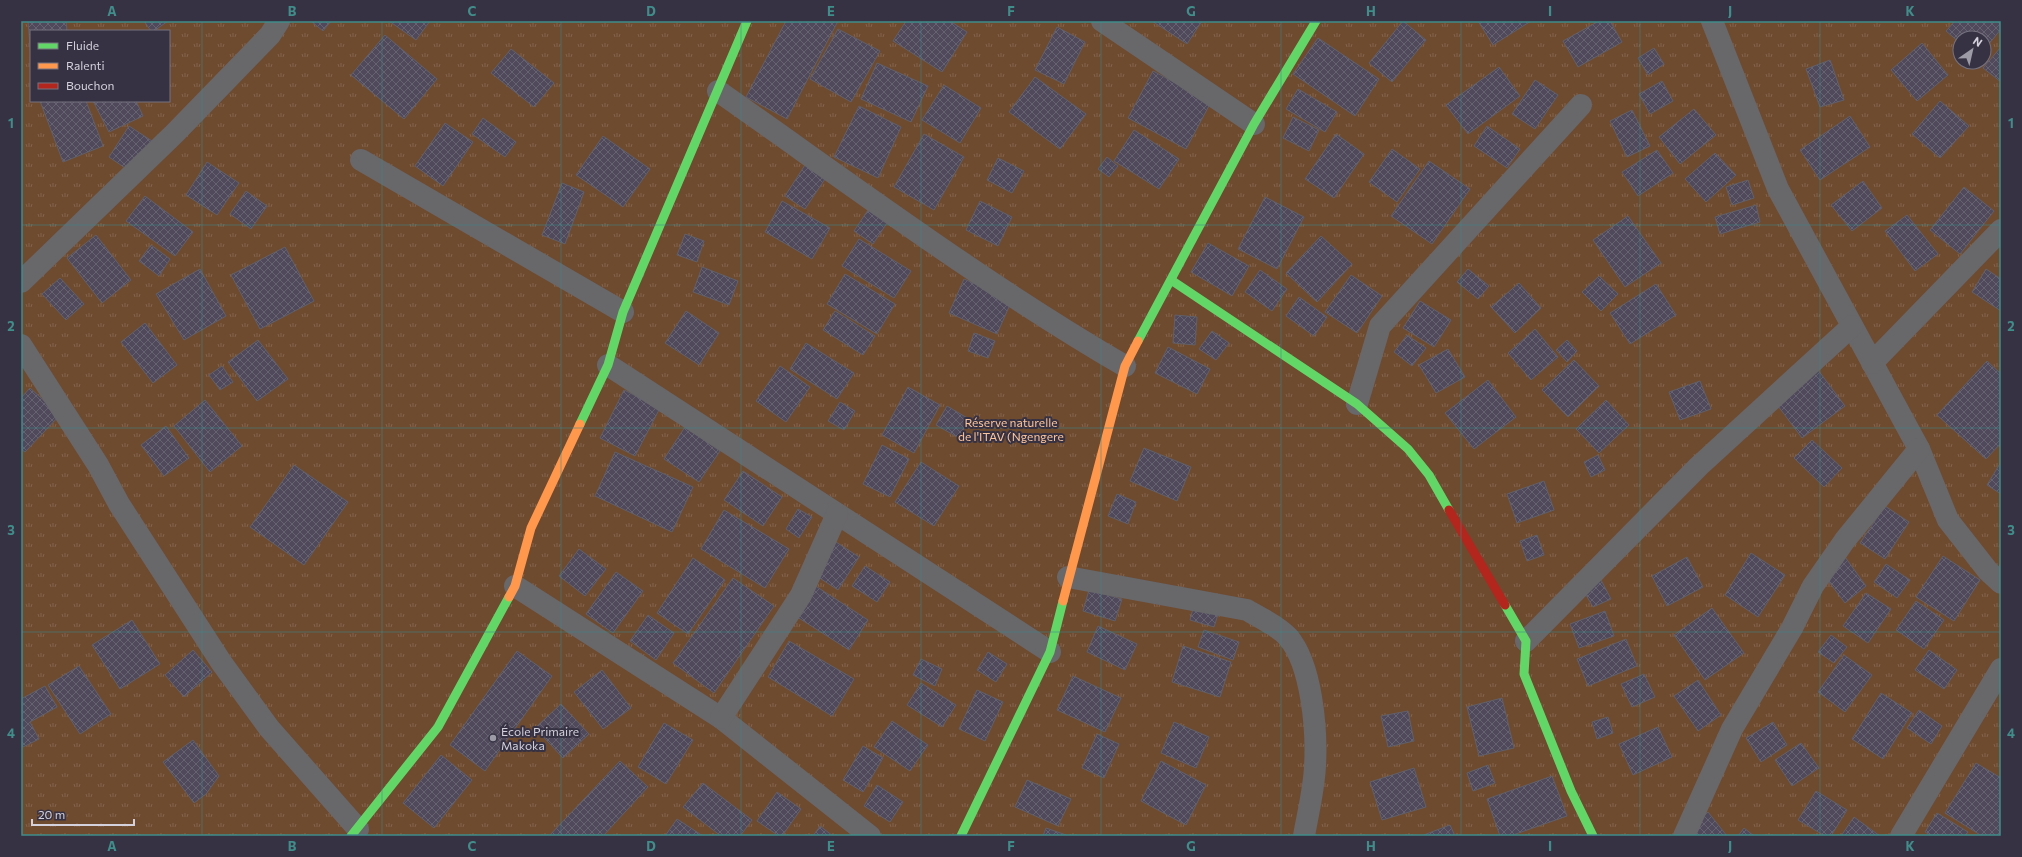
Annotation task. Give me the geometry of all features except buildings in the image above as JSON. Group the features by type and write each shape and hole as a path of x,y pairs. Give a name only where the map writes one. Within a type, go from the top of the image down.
{"street":[{"path":"21,282 175,133 270,35 279,21"},
{"path":"21,345 98,465 118,504 221,662 269,728 355,833 438,727 515,586 532,528 608,365 623,312 747,21"},
{"path":"1102,21 1254,124"},
{"path":"961,836 1050,652 1068,577 1125,366 1254,124 1316,21"},
{"path":"1712,21 1778,190 1919,449 1948,520 1988,571 2001,582"},
{"path":"718,91 943,249 1070,334 1125,366"},
{"path":"1357,404 1380,326 1581,105"},
{"path":"361,160 623,312"},
{"path":"1872,363 2001,230"},
{"path":"1171,280 1357,404 1408,450 1429,475 1526,641 1524,674 1571,791 1593,836"},
{"path":"1526,641 1699,466 1852,326"},
{"path":"608,365 1050,652"},
{"path":"1684,836 1732,729 1792,628 1813,586 1845,540 1919,449"},
{"path":"721,718 801,595 837,514"},
{"path":"1068,577 1247,610 1287,636 1300,654 1313,704 1315,766 1304,836"},
{"path":"515,586 721,718 870,836"},
{"path":"1901,836 2001,669"}],"green space":[{"name":"Réserve naturelle de l'ITAV (Ngengere","path":"21,21 2001,21 2001,836 21,836"}],"traffic: fast":[{"path":"580,424 608,365 623,312 747,21"},
{"path":"1138,341 1254,124 1316,21"},
{"path":"1171,280 1357,404 1408,449 1429,475 1449,510"},
{"path":"351,836 438,727 509,597"},
{"path":"961,836 1050,652 1063,601"},
{"path":"1505,605 1526,641 1524,674 1571,791 1593,836"}],"traffic: slow":[{"path":"1063,601 1125,366 1138,341"},
{"path":"509,597 515,586 531,528 580,424"}],"traffic: jam":[{"path":"1449,510 1505,605"}],"place":[{"name":"École Primaire Makoka","path":"493,738"}]}
